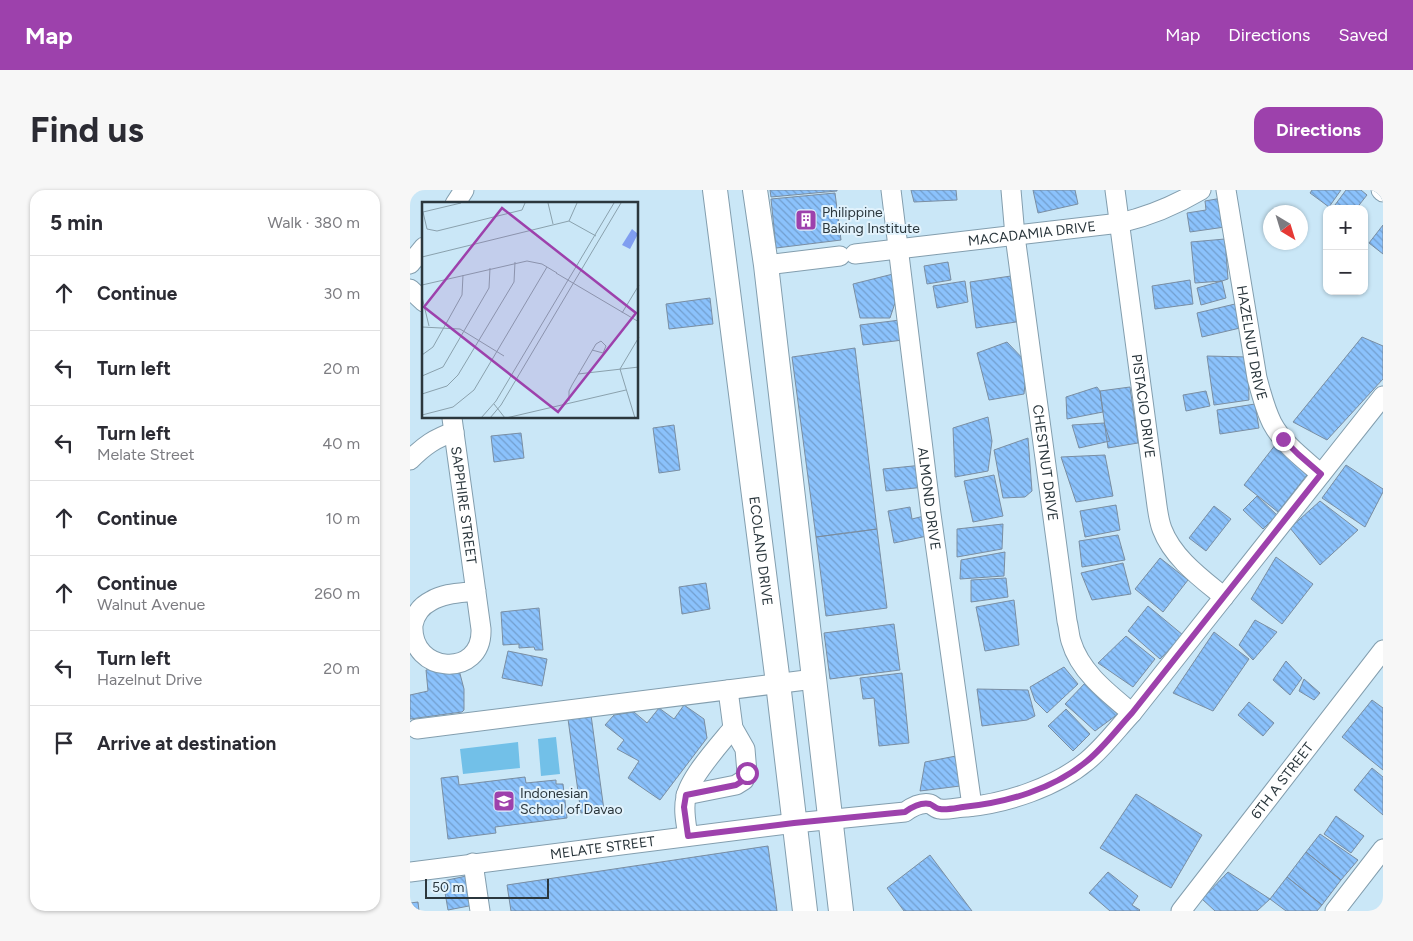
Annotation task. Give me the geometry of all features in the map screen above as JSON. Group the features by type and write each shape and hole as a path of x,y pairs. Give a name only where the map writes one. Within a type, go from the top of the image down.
{"main road":[{"name":"ECOLAND DRIVE","path":"715,190 805,911"},
{"path":"755,190 766,265 841,911"}],"street":[{"path":"456,202 464,190"},
{"name":"ALMOND DRIVE","path":"891,190 931,514 972,806"},
{"name":"CHESTNUT DRIVE","path":"1010,190 1071,642 1079,659 1090,674 1132,713"},
{"name":"PISTACIO DRIVE","path":"1116,190 1156,506 1162,528 1172,548 1184,562 1224,597"},
{"name":"MACADAMIA DRIVE","path":"766,265 1120,223 1143,218 1201,190"},
{"name":"HAZELNUT DRIVE","path":"1226,190 1257,378 1264,403 1273,424 1283,439 1321,474"},
{"path":"410,264 422,249"},
{"path":"410,289 422,300"},
{"name":"MELATE STREET","path":"410,872 794,823 905,812 915,805 929,804 939,809 972,806 1037,790 1066,776 1087,761 1132,713 1383,396"},
{"path":"410,460 453,424"},
{"name":"SAPPHIRE STREET","path":"453,424 476,591"},
{"name":"6TH A STREET","path":"1181,911 1383,650"},
{"path":"417,729 814,678"},
{"path":"686,795 736,785 744,780 747,773 745,749 733,728 728,690"},
{"path":"688,836 684,807 686,795 692,782 733,728"},
{"path":"1335,911 1383,849"},
{"path":"473,863 480,911"}],"shaded area":[{"path":"556,737 560,774 541,776 538,739"},
{"path":"518,742 520,768 463,774 460,749"}],"building":[{"path":"770,190 837,190 837,191 771,197"},
{"path":"911,190 956,190 957,200 914,202"},
{"path":"1033,190 1075,190 1078,204 1038,213"},
{"path":"1312,190 1341,190 1330,205 1326,205 1310,193"},
{"path":"1346,190 1361,190 1367,195 1359,205 1335,205"},
{"name":"Philippine Baking Institute","path":"835,193 841,240 776,248 771,199"},
{"path":"1222,198 1225,227 1190,232 1187,213 1206,210 1205,201"},
{"path":"1383,225 1383,254 1369,243"},
{"path":"1225,239 1228,279 1195,283 1191,242"},
{"path":"948,262 951,280 927,284 924,266"},
{"path":"893,274 897,297 890,318 860,318 853,284"},
{"path":"1011,276 1018,300 1016,322 976,328 970,282"},
{"path":"1190,280 1193,304 1155,309 1152,286"},
{"path":"965,281 968,302 937,308 933,286"},
{"path":"1222,281 1226,298 1201,305 1197,288"},
{"path":"710,298 713,324 669,329 666,304"},
{"path":"1235,304 1240,328 1202,337 1197,313"},
{"path":"900,320 903,340 863,345 860,325"},
{"path":"1362,337 1383,346 1383,379 1327,440 1293,422"},
{"path":"1007,342 1027,363 1024,394 989,400 977,353"},
{"path":"855,348 877,529 816,537 792,357"},
{"path":"1207,356 1248,357 1249,400 1214,405"},
{"path":"1097,387 1100,391 1103,412 1067,419 1066,397"},
{"path":"1130,387 1138,443 1108,448 1100,391"},
{"path":"1206,391 1210,406 1186,411 1183,395"},
{"path":"1255,404 1259,428 1220,434 1217,410"},
{"path":"988,417 992,441 988,471 955,477 953,428"},
{"path":"1104,423 1110,441 1079,448 1072,425"},
{"path":"674,425 680,470 659,473 653,428"},
{"path":"521,433 524,458 494,462 491,436"},
{"path":"1028,438 1032,491 1025,497 1003,498 994,450"},
{"path":"1276,444 1310,471 1278,512 1244,485"},
{"path":"1105,455 1113,496 1076,502 1061,457"},
{"path":"923,465 925,487 886,491 883,469"},
{"path":"1346,465 1383,489 1365,527 1322,498"},
{"path":"994,475 1003,516 973,522 964,481"},
{"path":"1257,496 1277,515 1263,529 1243,510"},
{"path":"1320,501 1358,530 1320,565 1290,528"},
{"path":"1116,505 1120,530 1085,537 1080,511"},
{"path":"1214,506 1231,519 1206,551 1189,538"},
{"path":"910,507 912,519 928,515 932,535 894,543 888,511"},
{"path":"1003,524 1002,549 957,557 957,529"},
{"path":"877,529 887,608 826,616 816,537"},
{"path":"1118,535 1125,560 1082,567 1079,541"},
{"path":"1005,552 1004,576 960,579 961,560"},
{"path":"1276,557 1313,584 1282,624 1251,599"},
{"path":"1160,558 1188,580 1163,612 1135,589"},
{"path":"1123,563 1131,594 1092,600 1081,573"},
{"path":"1006,578 1008,597 971,602 971,580"},
{"path":"706,583 710,609 682,614 679,587"},
{"path":"1014,600 1019,645 985,651 976,607"},
{"path":"1148,606 1183,635 1160,659 1128,631"},
{"path":"539,608 543,650 535,650 534,647 519,648 519,644 503,645 501,612"},
{"path":"1255,620 1277,632 1253,660 1239,645"},
{"path":"894,624 900,670 830,679 824,633"},
{"path":"1214,632 1249,659 1213,711 1173,693"},
{"path":"1126,636 1155,659 1133,687 1098,663"},
{"path":"508,651 547,659 542,686 502,678"},
{"path":"1286,661 1302,678 1290,695 1273,680"},
{"path":"1064,667 1078,684 1047,713 1035,701 1030,687"},
{"path":"426,670 459,670 464,689 464,710 462,712 410,719 410,695 428,691"},
{"path":"902,673 909,743 879,746 874,698 863,699 860,678"},
{"path":"1304,679 1320,693 1314,700 1299,691"},
{"path":"1087,681 1122,711 1095,731 1065,704"},
{"path":"977,689 1028,690 1035,716 1027,720 982,726"},
{"path":"1372,700 1383,708 1383,770 1342,737"},
{"path":"1249,702 1274,723 1263,736 1238,715"},
{"path":"684,705 704,719 707,738 660,800 628,778 639,761 617,749 624,740 605,725 614,715 634,712 647,723 659,708 674,719"},
{"path":"1066,709 1090,734 1073,751 1048,726"},
{"path":"591,715 604,810 581,813 568,719"},
{"path":"956,756 960,786 920,791 925,762"},
{"path":"1372,768 1383,777 1383,815 1354,790"},
{"name":"Indonesian School of Davao","path":"458,776 459,785 525,777 526,783 556,780 556,784 563,784 567,818 495,827 496,833 448,839 441,778"},
{"path":"1136,794 1202,835 1171,888 1100,848"},
{"path":"1336,816 1364,836 1351,853 1324,834"},
{"path":"1320,834 1358,860 1341,880 1306,852"},
{"path":"768,846 777,911 511,911 507,885"},
{"path":"1306,852 1341,880 1322,905 1287,877"},
{"path":"930,855 972,911 904,911 887,888"},
{"path":"1108,872 1138,896 1132,905 1139,911 1110,911 1089,893"},
{"path":"1228,872 1270,899 1257,911 1215,911 1202,899"},
{"path":"471,875 474,905 448,910 443,881"},
{"path":"1287,877 1322,905 1317,911 1286,911 1270,899"},
{"path":"418,902 419,911 410,911 410,903"}],"place":[{"name":"Philippine Baking Institute","path":"806,220"},
{"name":"Indonesian School of Davao","path":"504,801"}],"route":[{"path":"747,773 744,780 736,785 686,795 684,807 688,836 905,812 915,805 922,804 929,804 939,809 972,806 1037,790 1066,776 1087,761 1132,713 1321,474 1283,439"}]}
